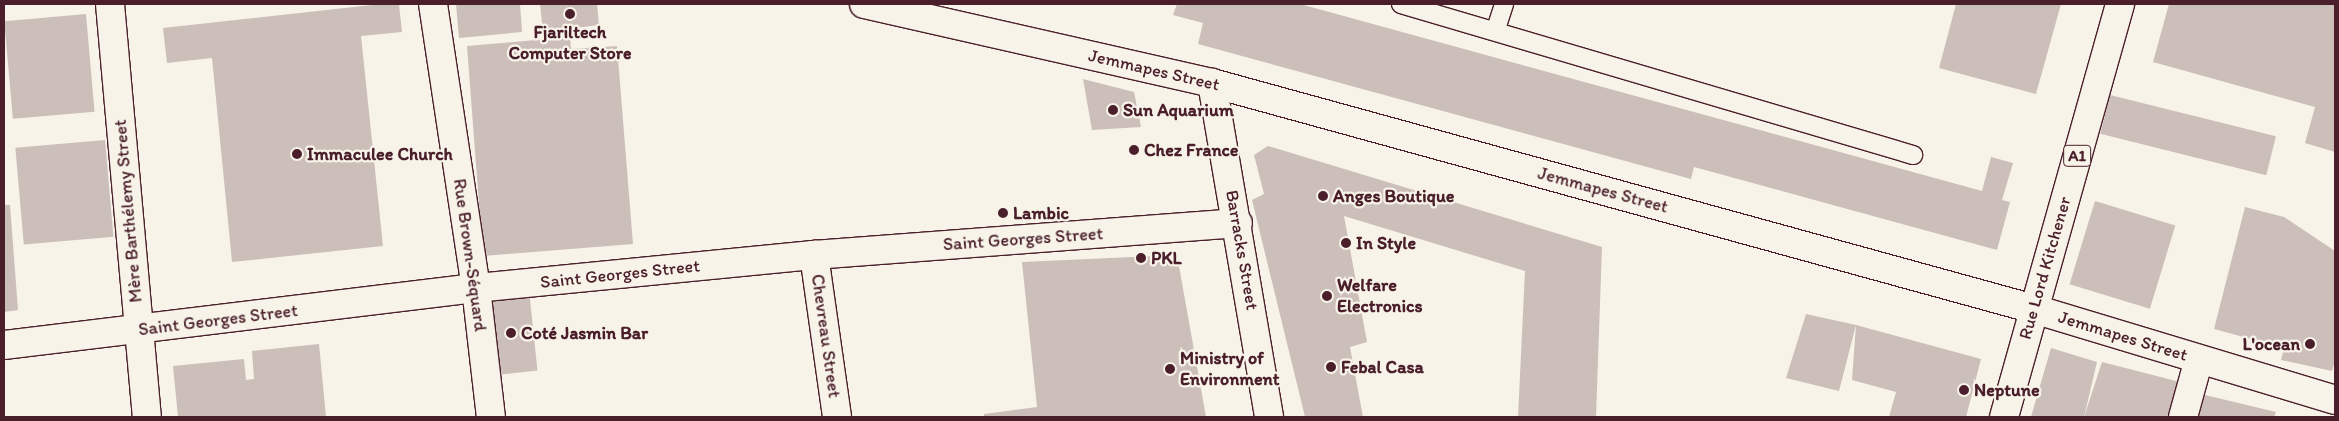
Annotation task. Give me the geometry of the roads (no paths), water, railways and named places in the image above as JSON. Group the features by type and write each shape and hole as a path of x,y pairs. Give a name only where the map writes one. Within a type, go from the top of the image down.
{"street":[{"name":"Mère Barthélemy Street","path":"110,4 147,417"},
{"name":"Rue Brown-Séquard","path":"433,4 476,288 491,417"},
{"name":"Jemmapes Street","path":"864,4 1212,83 2034,309 2335,400"},
{"name":"Rue Lord Kitchener","path":"2004,417 2120,4"},
{"name":"Barracks Street","path":"1212,83 1238,223 1269,417"},
{"name":"Saint Georges Street","path":"4,345 476,288 814,255 1238,223"},
{"name":"Chevreau Street","path":"814,255 837,417"},
{"path":"2183,417 2199,359"}],"lane":[{"path":"1401,4 1496,29 1913,155"},
{"path":"1496,29 1504,4"}],"place":[{"name":"Fjariltech Computer Store","path":"570,14"},
{"name":"Sun Aquarium","path":"1113,110"},
{"name":"Chez France","path":"1134,150"},
{"name":"Immaculee Church","path":"297,154"},
{"name":"Anges Boutique","path":"1323,196"},
{"name":"Lambic","path":"1003,213"},
{"name":"In Style","path":"1346,243"},
{"name":"PKL","path":"1141,258"},
{"name":"Welfare Electronics","path":"1327,296"},
{"name":"Coté Jasmin Bar","path":"511,333"},
{"name":"L'ocean","path":"2310,344"},
{"name":"Febal Casa","path":"1331,367"},
{"name":"Ministry of Environment","path":"1170,369"},
{"name":"Neptune","path":"1964,390"}]}
